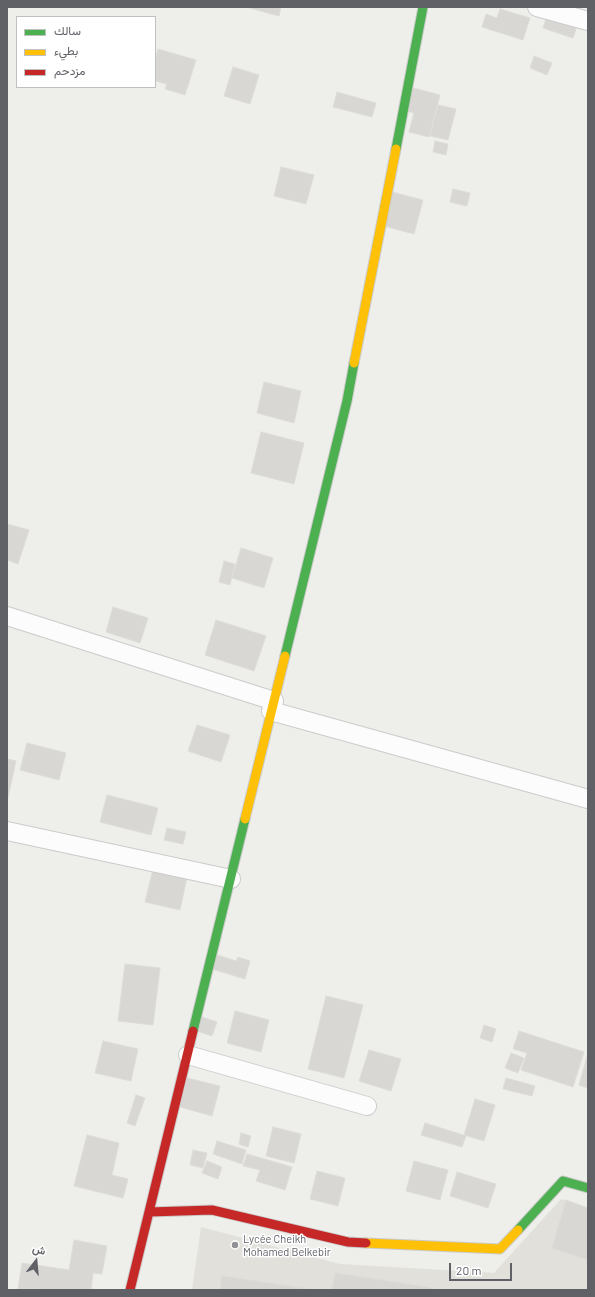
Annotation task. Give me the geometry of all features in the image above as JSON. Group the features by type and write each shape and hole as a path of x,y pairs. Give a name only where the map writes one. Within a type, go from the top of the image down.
{"street":[{"path":"130,1290 347,401 423,7"},
{"path":"536,7 588,21"},
{"path":"7,616 273,706 588,799"},
{"path":"7,830 231,879"},
{"path":"188,1056 367,1106"},
{"path":"149,1212 212,1210 348,1242 500,1249 563,1181 588,1188"}],"shaded area":[{"name":"Lycée Cheikh Mohamed Belkebir","path":"561,1199 588,1208 588,1290 192,1290 201,1227 340,1264 494,1273"}],"building":[{"path":"246,7 281,7 279,16"},
{"path":"500,9 530,18 523,40 482,27 486,14 497,18"},
{"path":"548,13 578,23 573,38 543,28"},
{"path":"158,49 196,60 185,95 165,89 167,84 156,81 156,56"},
{"path":"534,56 552,63 547,75 530,68"},
{"path":"233,67 259,75 250,104 224,96"},
{"path":"406,86 440,95 429,137 409,132 414,113 400,109"},
{"path":"337,92 376,103 372,117 333,107"},
{"path":"438,105 456,109 448,140 430,136"},
{"path":"435,141 448,144 446,155 433,152"},
{"path":"281,167 314,175 306,204 274,196"},
{"path":"453,189 470,193 467,206 450,202"},
{"path":"388,191 423,200 414,234 380,225"},
{"path":"264,382 301,391 294,423 257,413"},
{"path":"261,432 304,443 294,484 251,473"},
{"path":"7,524 29,530 18,564 7,560"},
{"path":"241,548 273,558 264,588 232,578"},
{"path":"224,561 235,564 230,585 219,582"},
{"path":"113,607 148,618 140,643 106,632"},
{"path":"216,620 266,636 254,671 205,655"},
{"path":"197,725 230,735 221,762 188,751"},
{"path":"27,743 66,753 59,780 20,770"},
{"path":"7,759 16,761 7,802"},
{"path":"107,795 158,808 151,835 100,822"},
{"path":"167,828 186,832 183,844 164,840"},
{"path":"153,869 187,877 180,910 145,902"},
{"path":"217,955 236,961 238,957 250,961 245,979 212,969"},
{"path":"125,964 160,968 153,1025 118,1021"},
{"path":"326,996 363,1005 344,1078 308,1069"},
{"path":"235,1011 269,1020 261,1052 227,1043"},
{"path":"202,1017 217,1022 212,1036 197,1031"},
{"path":"484,1025 496,1029 492,1042 480,1038"},
{"path":"519,1031 584,1052 573,1087 521,1070 527,1053 513,1049"},
{"path":"103,1041 138,1049 131,1081 95,1073"},
{"path":"369,1050 401,1059 391,1091 359,1081"},
{"path":"511,1053 524,1058 518,1073 505,1068"},
{"path":"588,1053 588,1088 579,1085"},
{"path":"187,1078 220,1086 212,1116 180,1107"},
{"path":"506,1078 535,1086 532,1096 503,1089"},
{"path":"136,1095 145,1098 135,1126 127,1123"},
{"path":"475,1099 495,1105 484,1141 464,1135"},
{"path":"425,1123 466,1136 462,1147 421,1135"},
{"path":"273,1127 301,1134 294,1163 266,1156"},
{"path":"241,1133 251,1136 248,1147 239,1144"},
{"path":"87,1135 119,1143 112,1175 128,1179 123,1198 74,1186"},
{"path":"217,1141 246,1150 242,1164 213,1154"},
{"path":"193,1150 207,1153 203,1168 190,1165"},
{"path":"247,1154 292,1167 285,1190 256,1181 260,1170 243,1166"},
{"path":"207,1161 222,1167 218,1179 202,1173"},
{"path":"414,1161 448,1170 440,1200 406,1191"},
{"path":"317,1171 345,1178 338,1206 310,1199"},
{"path":"457,1172 496,1184 488,1208 450,1196"},
{"path":"566,1200 588,1208 588,1260 552,1248"},
{"path":"74,1240 107,1246 102,1274 93,1273 91,1290 18,1289 22,1263 69,1270"},
{"path":"335,1273 433,1288 433,1290 332,1290"},
{"path":"222,1276 308,1289 308,1290 220,1290"}],"traffic: fast":[{"path":"396,149 423,7"},
{"path":"285,656 347,401 354,363"},
{"path":"193,1031 245,819"},
{"path":"518,1230 563,1181 588,1188"}],"traffic: slow":[{"path":"354,363 396,149"},
{"path":"245,819 285,656"},
{"path":"366,1243 500,1249 518,1230"}],"traffic: jam":[{"path":"130,1290 193,1031"},
{"path":"149,1212 212,1210 348,1242 366,1243"}],"place":[{"name":"Lycée Cheikh Mohamed Belkebir","path":"235,1245"}]}
